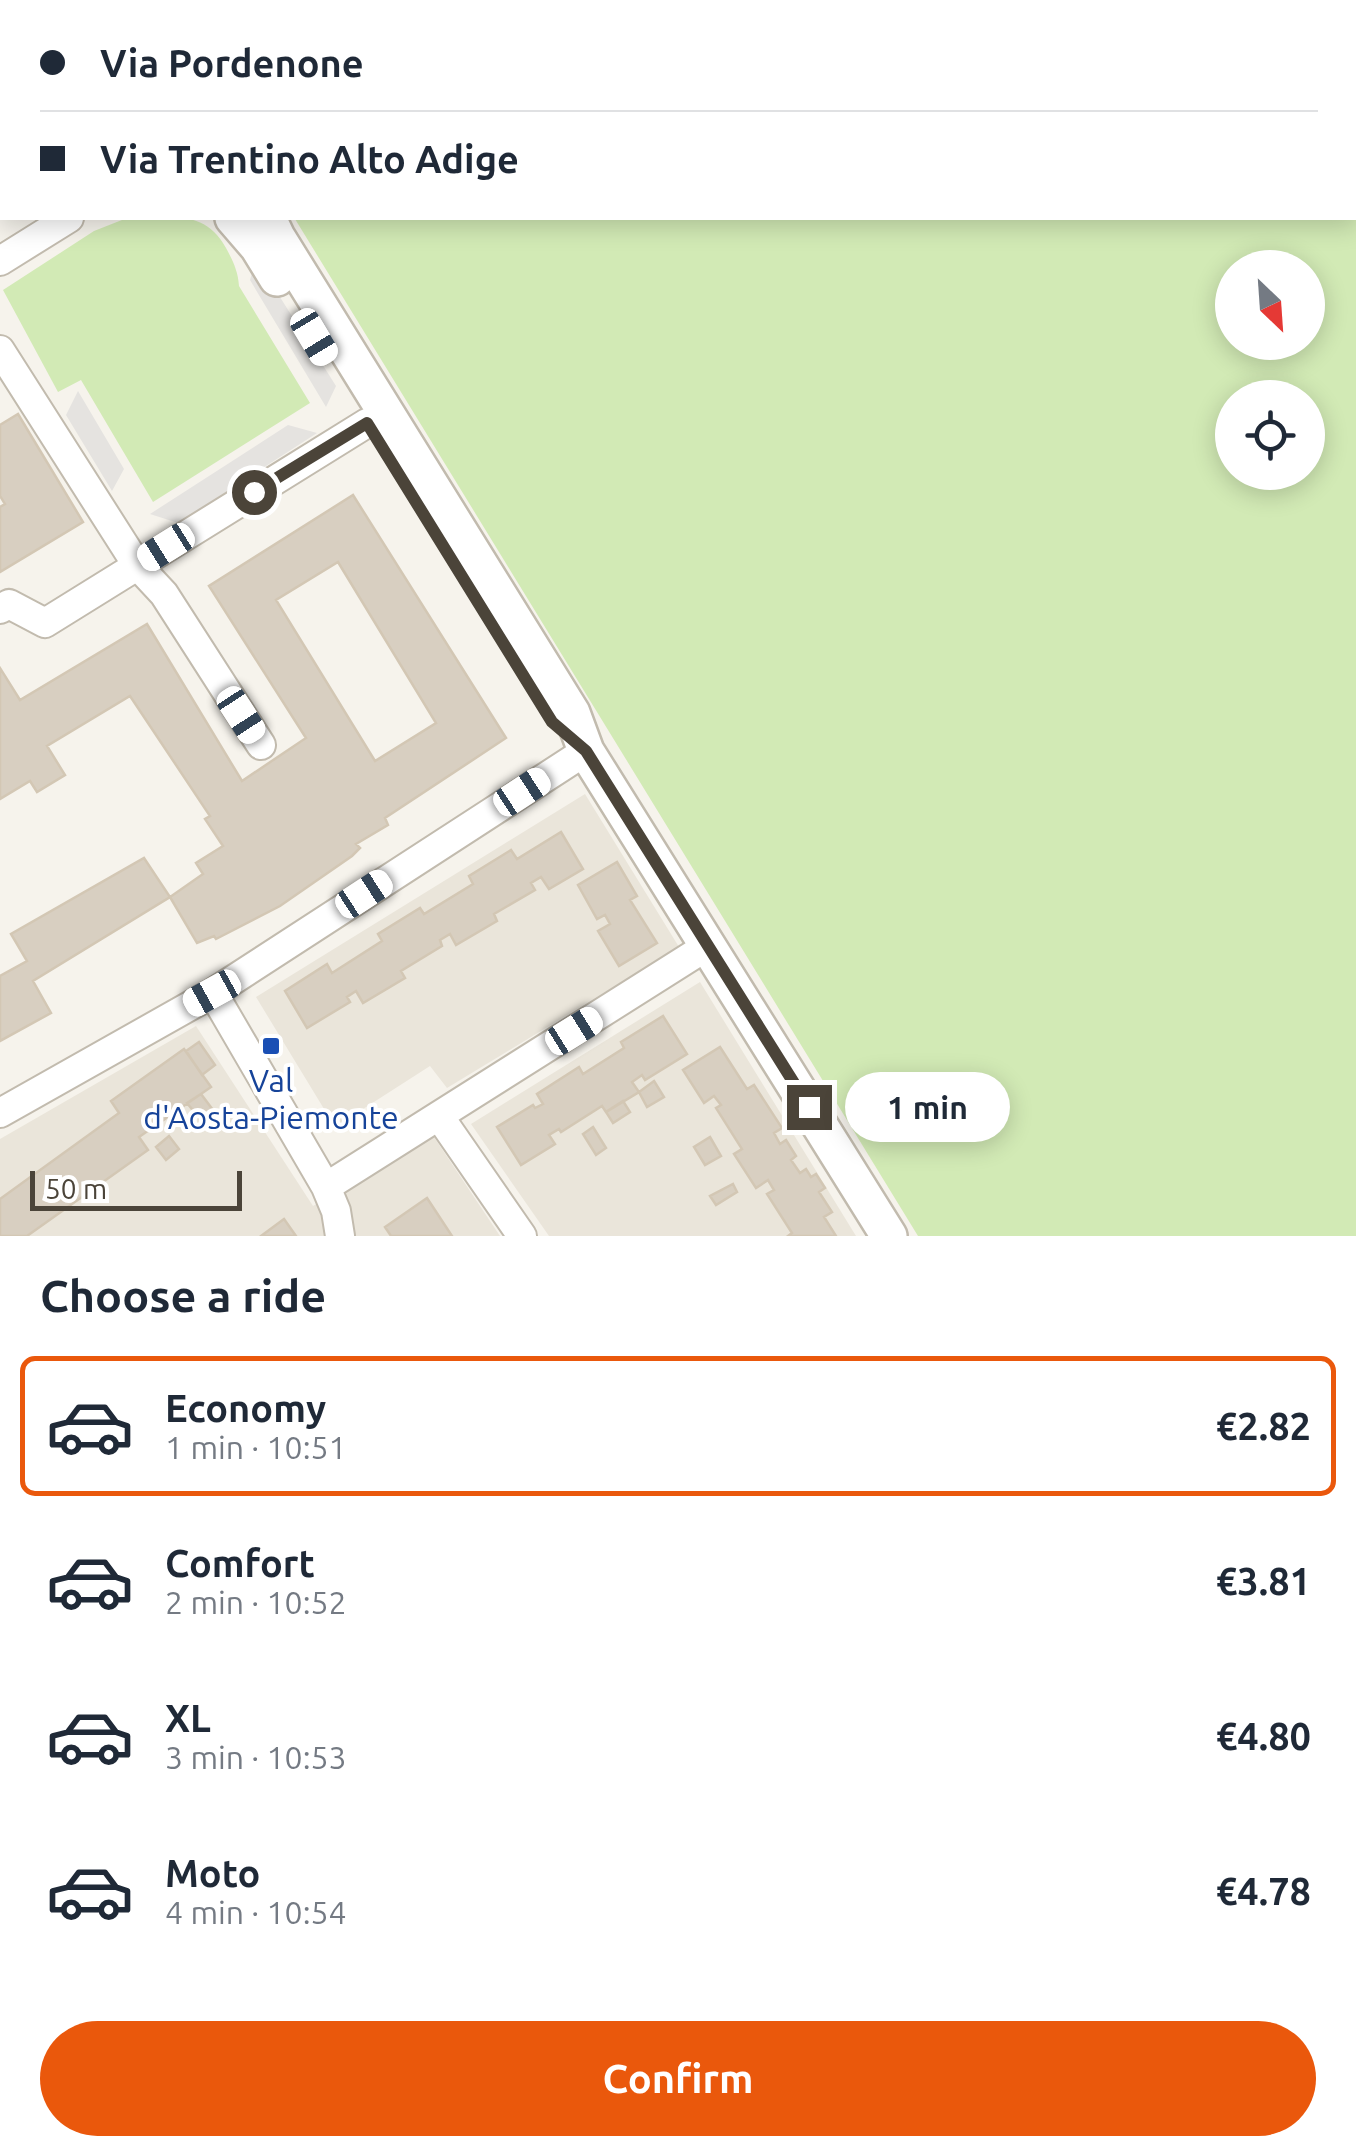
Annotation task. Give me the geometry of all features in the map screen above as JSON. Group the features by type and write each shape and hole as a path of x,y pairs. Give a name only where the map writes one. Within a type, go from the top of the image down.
{"street":[{"path":"0,261 66,220"},
{"path":"234,220 258,247 552,722 586,751"},
{"path":"269,220 572,712 586,751 888,1236"},
{"path":"0,350 137,565 164,594 261,746"},
{"path":"0,609 9,604 45,623 367,423"},
{"path":"0,1113 212,993 586,751"},
{"path":"326,1187 709,946"},
{"path":"212,993 326,1187 336,1211 340,1236"},
{"path":"439,1116 522,1236"}],"shaded area":[{"path":"256,259 336,386 326,407 250,280"},
{"path":"78,391 124,469 112,491 66,415"},
{"path":"288,425 317,433 178,523 150,514"},
{"path":"585,794 679,947 447,1088 430,1066 335,1127 256,997"},
{"path":"700,982 856,1236 549,1236 471,1124"},
{"path":"196,1026 313,1206 432,1134 500,1236 0,1236 0,1139"}],"green space":[{"path":"122,220 196,220 207,226 226,248 239,286 310,403 153,502 81,380 58,392 3,290 94,231"},
{"path":"296,220 1356,220 1356,1236 918,1236"}],"building":[{"path":"18,414 83,522 0,572 0,507 5,504 0,496 0,425"},
{"path":"353,495 506,738 385,818 388,825 356,844 360,848 352,856 280,906 216,939 214,936 197,943 170,897 203,874 196,863 223,846 205,819 210,816 130,696 47,746 65,775 37,792 30,781 0,799 0,668 20,700 147,624 242,781 306,738 209,586","holes":["338,562 436,723 375,761 276,600"]},
{"path":"561,832 583,869 549,889 541,877 531,883 535,890 494,914 497,921 456,945 450,934 440,940 442,946 401,971 405,978 363,1003 356,991 347,997 350,1002 307,1028 285,991 327,964 332,973 382,941 378,934 420,908 424,914 473,884 469,876 511,850 517,859"},
{"path":"144,858 170,897 33,981 51,1013 0,1041 0,976 27,961 11,934"},
{"path":"617,862 637,896 630,900 657,943 619,966 598,931 610,924 605,915 597,919 578,885"},
{"path":"663,1016 687,1054 645,1080 642,1075 632,1082 639,1092 606,1112 602,1106 561,1132 559,1129 549,1135 555,1144 521,1165 497,1127 533,1105 535,1108 543,1104 537,1094 579,1067 583,1074 624,1048 621,1042"},
{"path":"199,1042 215,1065 202,1075 186,1051"},
{"path":"720,1047 747,1089 754,1085 782,1128 774,1133 780,1144 786,1140 796,1156 791,1160 800,1173 806,1169 811,1177 816,1174 825,1188 819,1192 832,1212 824,1217 836,1236 788,1236 792,1233 767,1194 774,1190 768,1180 756,1188 734,1154 742,1149 716,1108 721,1105 714,1096 704,1103 683,1070"},
{"path":"184,1049 211,1087 139,1137 148,1150 27,1236 0,1236 0,1199 119,1113 111,1101"},
{"path":"654,1081 664,1097 647,1107 639,1092"},
{"path":"201,1094 213,1110 200,1119 187,1103"},
{"path":"623,1101 630,1112 613,1123 606,1112"},
{"path":"593,1127 606,1148 596,1155 583,1134"},
{"path":"169,1136 179,1149 166,1160 156,1147"},
{"path":"710,1137 721,1156 705,1165 694,1147"},
{"path":"733,1184 737,1192 716,1205 710,1196"},
{"path":"427,1198 452,1236 391,1236 385,1227"},
{"path":"284,1219 296,1236 261,1236"}],"place":[{"name":"Val d'Aosta-Piemonte","path":"271,1046"}],"route":[{"path":"254,492 367,423 552,722 586,751 809,1107"}]}
